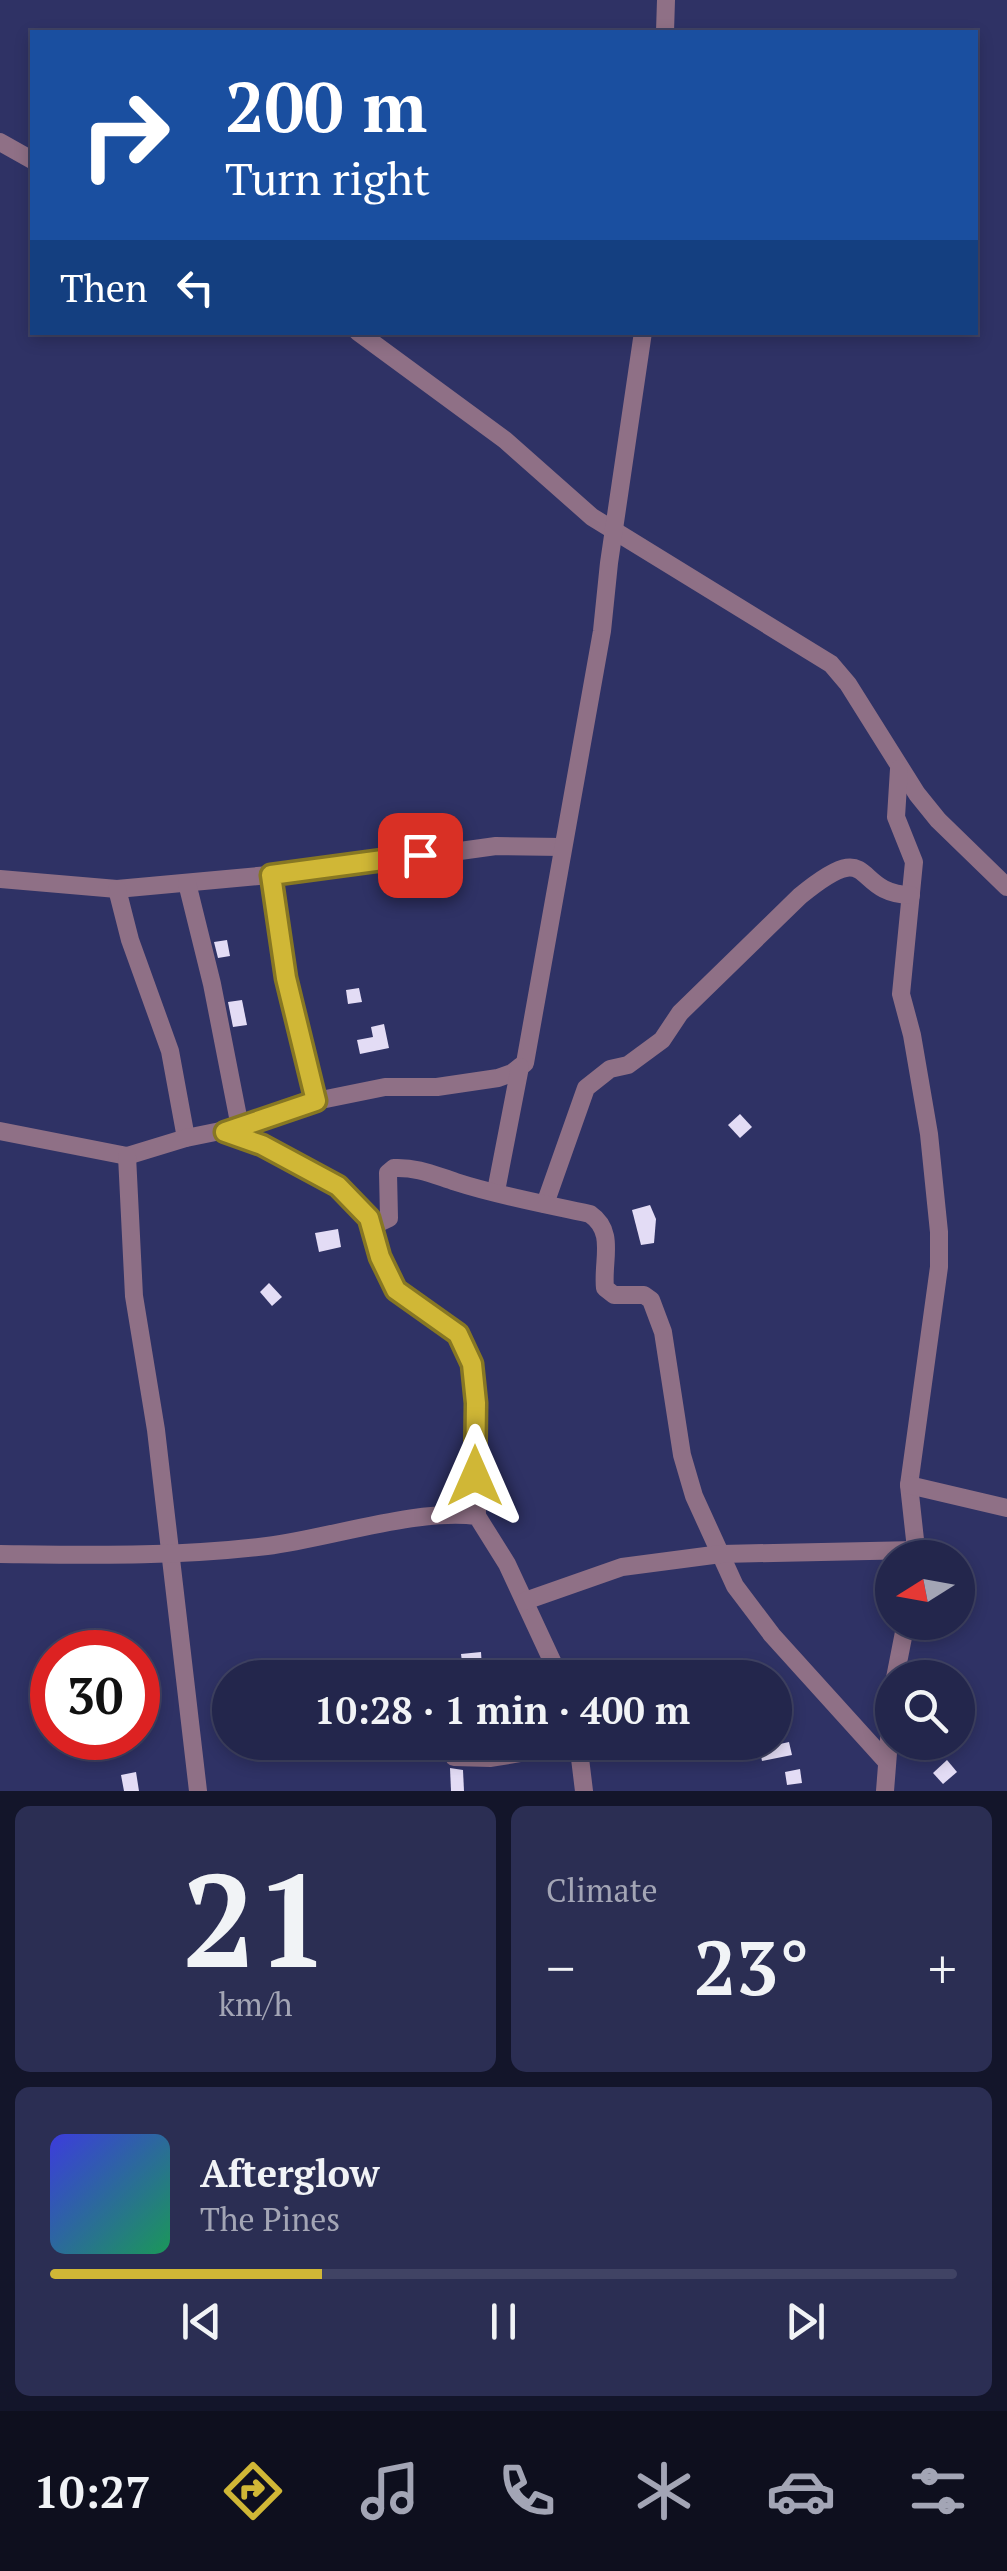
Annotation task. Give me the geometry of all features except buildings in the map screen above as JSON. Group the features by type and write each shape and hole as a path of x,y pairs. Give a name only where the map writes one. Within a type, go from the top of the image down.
{"street":[{"path":"665,30 666,0"},
{"path":"0,142 30,159"},
{"path":"362,335 506,440 579,506 831,664 938,820 1007,886"},
{"path":"0,1131 126,1156 186,1138 232,1130 316,1101 384,1087 478,1082 512,1073 524,1063 602,631 643,335"},
{"path":"899,768 896,817 914,862 900,994 912,1035 929,1134 939,1232 939,1267 910,1485 916,1540"},
{"path":"0,879 117,889 271,875 496,846 562,847"},
{"path":"545,1204 586,1088 610,1069 628,1066 662,1040 680,1013 774,926 800,896 821,879 852,866 860,867 890,893 911,895"},
{"path":"271,875 286,978 316,1101"},
{"path":"186,882 209,970 232,1130"},
{"path":"117,889 130,940 170,1052 186,1138"},
{"path":"496,1191 520,1066"},
{"path":"232,1130 328,1179 364,1210 396,1290 446,1324 466,1346 476,1403 478,1516 525,1600 551,1660"},
{"path":"126,1156 134,1296 156,1430 198,1791"},
{"path":"372,1226 391,1214 388,1173 394,1168 428,1170 456,1182 590,1214 602,1222 607,1236 603,1270 608,1293 644,1295 651,1300 666,1345 682,1455 694,1496 735,1586 772,1636 886,1761 885,1791"},
{"path":"910,1485 1007,1508"},
{"path":"0,1554 169,1555 269,1546 437,1516 478,1516"},
{"path":"525,1600 622,1567 720,1554 875,1554"},
{"path":"580,1760 584,1791"}],"route":[{"path":"420,855 271,875 286,978 316,1101 225,1132 262,1145 338,1186 369,1218 380,1257 396,1290 458,1334 472,1364 475,1476"}]}
